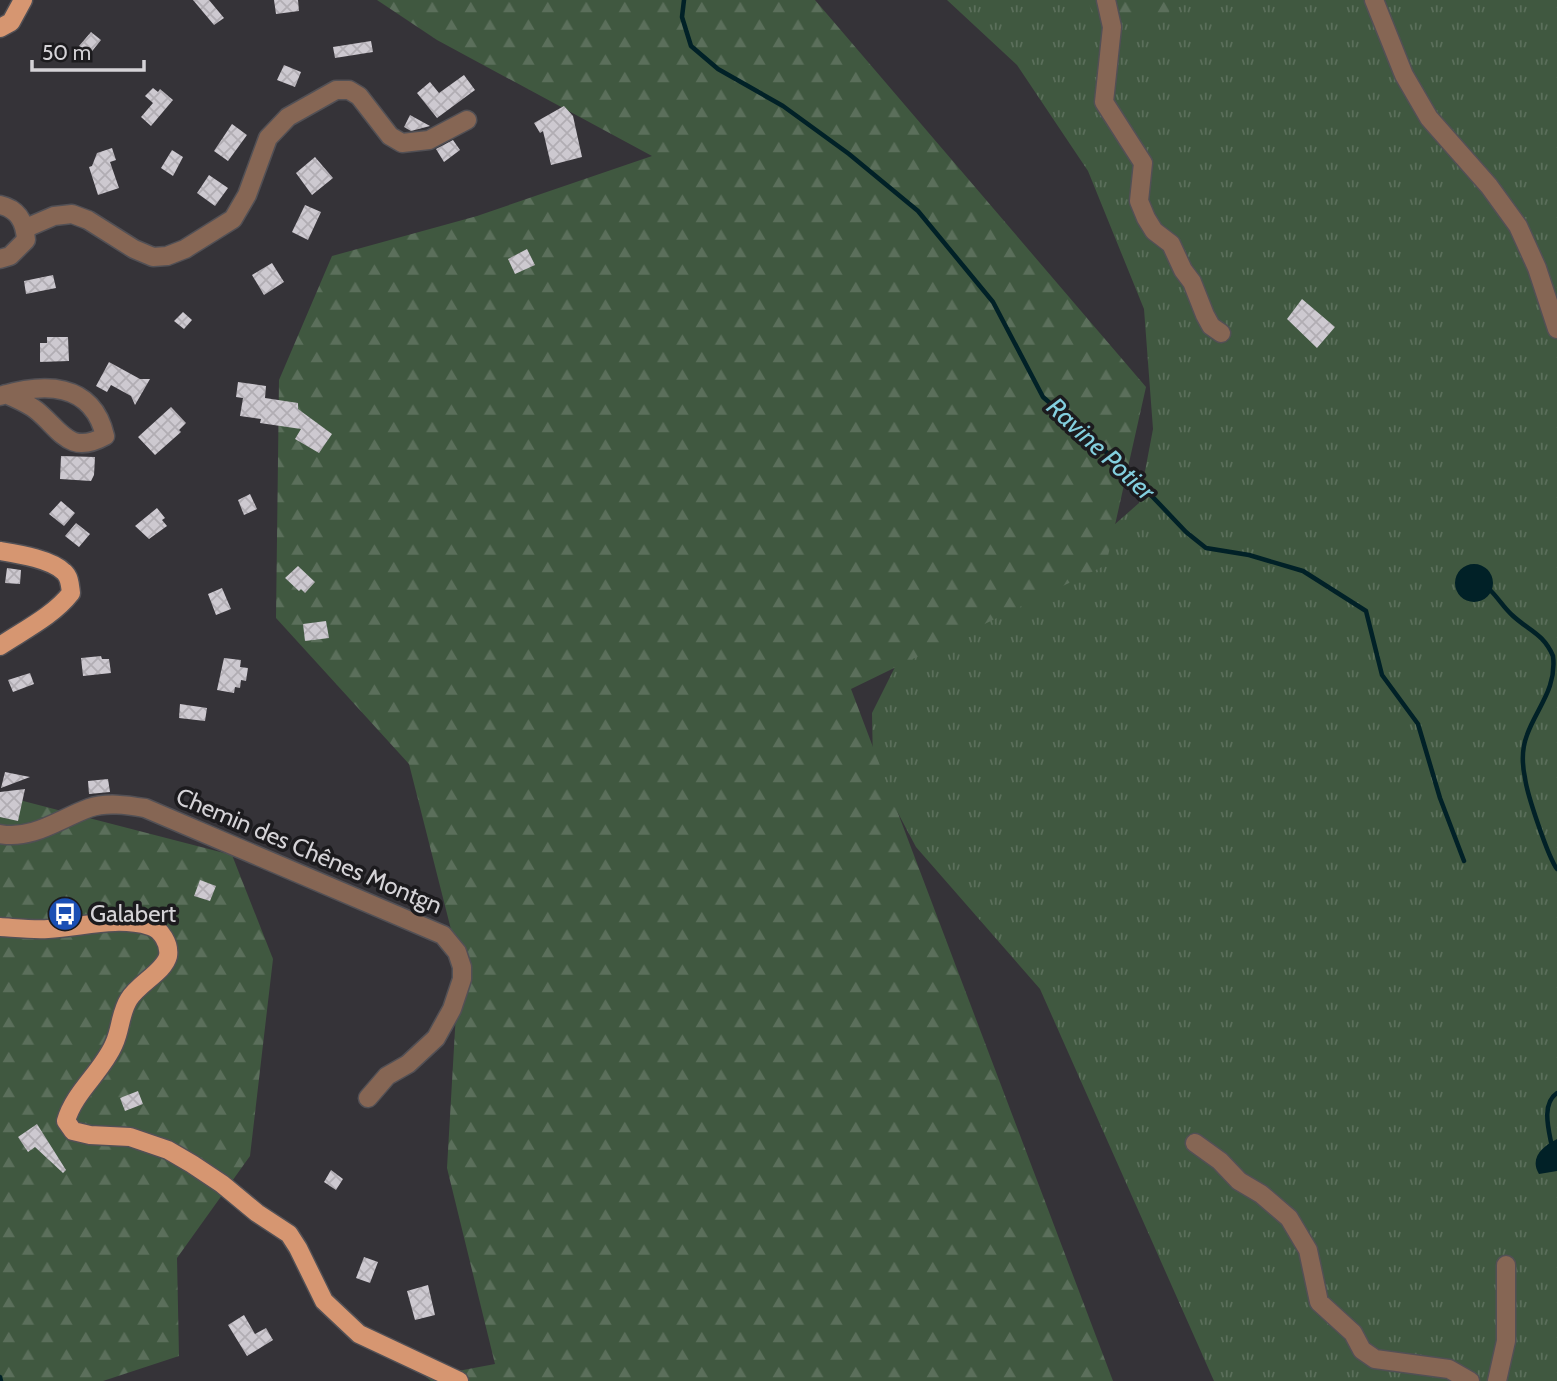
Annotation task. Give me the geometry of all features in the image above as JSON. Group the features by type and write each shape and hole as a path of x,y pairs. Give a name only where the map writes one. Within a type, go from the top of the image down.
{"main road":[{"path":"0,28 11,22 23,0"},
{"path":"0,551 23,554 65,572 71,593 50,613 0,646"},
{"path":"0,927 48,929 104,921 153,927 164,938 169,951 165,965 130,997 120,1016 115,1042 103,1066 70,1107 66,1121 73,1131 90,1135 130,1137 168,1150 192,1164 289,1234 324,1301 359,1334 459,1381"}],"street":[{"path":"1106,0 1112,27 1104,102 1143,163 1139,201 1146,218 1154,231 1171,244 1192,282 1211,326 1221,333"},
{"path":"1374,0 1404,75 1429,118 1489,186 1518,226 1538,268 1557,329"},
{"path":"26,228 54,216 72,214 88,220 134,249 153,257 167,257 233,219 247,195 268,138 288,117 336,90 349,90 359,96 390,136 402,143 429,140 467,120"},
{"path":"0,205 7,206 20,216 26,228 26,240 19,249 10,256 0,258"},
{"path":"27,388 66,390 89,406 103,426 105,436 91,443 66,439 37,411 3,395 27,388"},
{"name":"Chemin des Chênes Montgn","path":"0,834 29,834 92,807 110,804 145,807 443,935 457,952 462,967 462,979 452,1009 436,1038 408,1064 387,1076 368,1098"},
{"path":"1195,1143 1220,1161 1239,1181 1289,1218 1308,1250 1319,1302 1353,1333 1367,1356 1449,1368 1470,1381"},
{"path":"1497,1381 1506,1341 1506,1265"}],"green space":[{"path":"377,0 815,0 1146,387 1106,565 851,689 1113,1381 431,1381 426,1377 495,1364 447,1168 459,961 409,764 276,618 279,380 332,256 477,216 652,156 437,40"},
{"path":"947,0 1557,0 1557,1381 1214,1381 1040,989 916,847 873,766 872,713 897,663 1089,547 1139,503 1153,429 1144,309 1088,171 1017,65"},
{"path":"1088,0 1172,0 1168,17 1094,20"},
{"path":"0,795 232,855 273,959 250,1156 177,1258 179,1356 103,1381 0,1381"}],"water":[{"path":"1474,564 1487,570 1493,583 1487,596 1474,602 1461,596 1455,583 1461,570"},
{"path":"1557,1139 1557,1171 1539,1174 1536,1163 1539,1153"}],"building":[{"path":"193,0 209,0 224,18 214,25"},
{"path":"274,0 298,0 299,11 276,14"},
{"path":"91,32 101,40 89,55 79,46"},
{"path":"371,41 373,52 335,58 333,47"},
{"path":"284,65 301,72 295,87 277,80"},
{"path":"464,75 475,90 437,118 417,93 430,82 439,93"},
{"path":"153,88 158,92 160,89 173,100 151,126 141,117 153,103 145,96"},
{"path":"564,106 573,116 582,157 551,165 543,131 540,133 534,123"},
{"path":"410,115 430,126 411,131 404,127"},
{"path":"232,124 247,135 228,161 214,151"},
{"path":"453,140 460,150 444,162 436,149"},
{"path":"112,148 116,160 110,162 119,188 98,195 89,167 92,166 97,153"},
{"path":"172,150 183,157 173,176 161,168"},
{"path":"315,157 333,178 312,195 296,173"},
{"path":"209,175 228,188 215,206 197,193"},
{"path":"305,205 321,212 308,240 292,232"},
{"path":"527,249 535,265 515,274 508,259"},
{"path":"272,263 284,282 264,295 252,275"},
{"path":"53,275 56,288 26,294 24,281"},
{"path":"1302,299 1335,327 1317,348 1287,319"},
{"path":"183,312 192,320 184,329 174,321"},
{"path":"47,337 68,337 69,361 40,362 40,343 47,343"},
{"path":"109,362 140,379 150,379 135,405 131,396 111,385 107,392 96,386"},
{"path":"238,382 266,386 265,398 298,403 298,409 332,434 319,453 295,439 301,429 260,423 261,419 240,416 243,398 236,397"},
{"path":"171,407 186,423 179,430 181,432 155,455 138,437"},
{"path":"61,456 95,457 91,481 60,479"},
{"path":"250,494 257,509 244,515 238,500"},
{"path":"61,501 75,513 64,526 49,514"},
{"path":"157,508 165,518 162,520 167,526 149,539 135,526"},
{"path":"76,523 90,534 79,547 65,536"},
{"path":"298,566 315,582 305,593 285,578"},
{"path":"7,568 21,570 20,584 5,583"},
{"path":"222,588 231,609 216,615 208,594"},
{"path":"326,621 329,638 305,641 303,624"},
{"path":"101,656 102,659 109,659 111,673 83,676 81,658"},
{"path":"224,658 241,660 240,667 248,668 246,681 241,680 240,688 235,687 234,693 217,690"},
{"path":"30,673 34,684 13,692 8,680"},
{"path":"180,704 207,708 205,721 179,718"},
{"path":"5,772 30,777 1,788"},
{"path":"108,779 110,792 89,794 88,781"},
{"path":"25,789 18,821 0,817 0,792"},
{"path":"200,880 216,886 210,901 194,896"},
{"path":"138,1091 143,1104 125,1111 120,1098"},
{"path":"37,1124 66,1170 63,1173 35,1147 28,1152 18,1137"},
{"path":"331,1170 343,1179 336,1190 324,1182"},
{"path":"364,1257 378,1262 370,1283 356,1278"},
{"path":"428,1285 435,1315 415,1320 407,1291"},
{"path":"244,1315 255,1334 266,1328 273,1340 247,1356 228,1325"}],"waterway":[{"name":"Ravine Potier","path":"684,0 682,17 691,46 718,69 783,106 849,154 918,211 993,302 1043,397 1129,472 1186,532 1206,548 1249,555 1303,571 1366,611 1382,675 1418,724 1440,798 1464,861"},
{"path":"1491,591 1512,615 1540,637 1553,656 1552,679 1527,735 1523,762 1534,811 1557,869"},
{"path":"1551,1142 1548,1109 1552,1097 1557,1093"},
{"path":"0,1377 1,1381"}],"place":[{"name":"Galabert","path":"65,914"}]}
